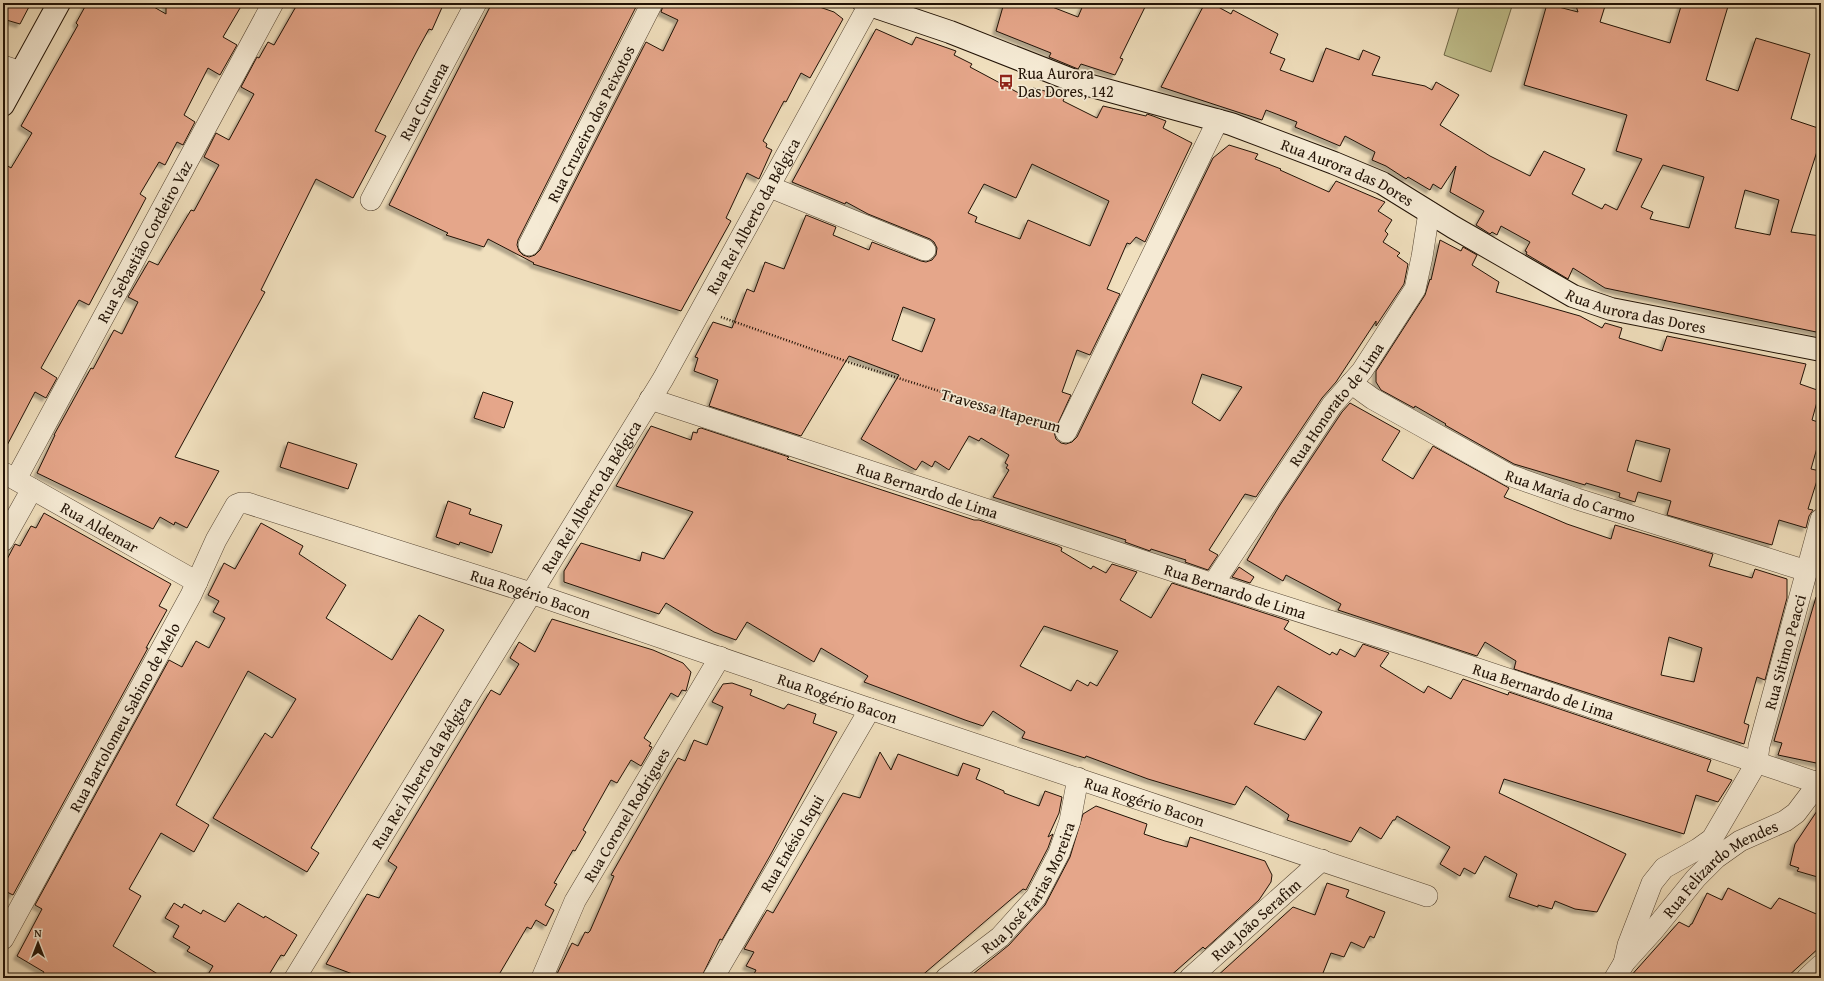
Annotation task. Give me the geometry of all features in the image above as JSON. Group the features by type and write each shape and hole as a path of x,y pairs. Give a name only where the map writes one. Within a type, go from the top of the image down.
{"main road":[{"path":"3,105 12,68 59,3"},
{"name":"Rua Aurora das Dores","path":"867,4 950,32 1077,82 1218,120 1326,160 1382,183 1573,296 1589,302 1611,309 1821,350"}],"street":[{"name":"Rua Sebastião Cordeiro Vaz","path":"3,540 17,480 273,3"},
{"name":"Rua Curuena","path":"371,200 476,3"},
{"name":"Rua Cruzeiro dos Peixotos","path":"529,245 652,3"},
{"name":"Rua Rei Alberto da Bélgica","path":"303,976 531,592 650,399 770,187 867,4"},
{"name":"Travessa Itaperum","path":"1066,432 1218,120"},
{"path":"770,187 925,250"},
{"name":"Rua Honorato de Lima","path":"1213,584 1332,405 1366,364 1415,289 1429,212"},
{"name":"Rua Maria do Carmo","path":"1351,383 1374,399 1510,475 1577,499 1807,571"},
{"name":"Rua Bernardo de Lima","path":"650,399 1213,584 1424,651 1820,782"},
{"name":"Rua Aldemar","path":"17,480 197,582"},
{"name":"Rua Bartolomeu Sabino de Melo","path":"3,939 197,582 216,540 233,510 241,502 248,503"},
{"name":"Rua Rogério Bacon","path":"248,503 531,592 870,709 1427,896"},
{"name":"Rua Sitimo Peacci","path":"1757,762 1759,746 1821,519"},
{"name":"Rua Coronel Rodrigues","path":"542,978 575,902 720,657"},
{"name":"Rua Enésio Isqui","path":"713,978 870,709"},
{"name":"Rua Felizardo Mendes","path":"1620,971 1628,945 1652,883 1664,868 1698,849 1712,839 1757,762"},
{"name":"Rua José Farias Moreira","path":"946,978 1000,937 1036,898 1060,853 1070,821 1078,778"},
{"name":"Rua Felizardo Mendes","path":"1620,971 1696,878 1716,858 1740,841 1785,821 1796,813 1820,782"},
{"name":"Rua João Serafim","path":"1190,978 1322,860"},
{"path":"1807,978 1821,965"}],"path":[{"name":"Travessa Itaperum","path":"702,309 854,364 1066,432"}],"green space":[{"path":"1460,3 1513,3 1491,72 1444,55"}],"building":[{"path":"3,3 31,3 20,24 3,19"},
{"path":"87,3 147,3 166,14 166,3 243,3 223,37 237,45 220,75 208,68 184,115 195,122 183,145 177,142 165,165 159,162 140,194 146,198 89,305 79,300 41,368 57,378 46,398 35,392 3,453 3,163 11,168 32,133 21,126 78,25 76,23"},
{"path":"298,3 444,3 432,30 429,29 375,131 386,136 353,198 316,179 261,290 265,292 175,457 219,471 187,528 175,522 174,525 160,517 153,529 37,473 54,435 114,330 122,334 138,302 128,297 149,261 158,265 191,210 194,211 219,165 204,157 216,133 229,140 254,94 241,87 257,57 259,58 268,42 274,45"},
{"path":"492,3 638,3 518,240 517,245 519,251 523,255 529,257 535,255 540,250 646,42 663,51 678,20 661,12 664,3 808,3 834,12 843,19 810,78 801,73 786,102 784,101 763,141 767,144 766,147 772,150 759,179 747,173 726,218 731,221 681,311 533,264 534,263 488,239 484,247 446,235 448,233 389,205"},
{"path":"1004,3 1042,3 1078,17 1084,3 1147,3 1120,58 1123,59 1115,75 1081,64 1078,69 1049,57 1051,53 996,31"},
{"path":"1205,3 1211,3 1231,14 1233,10 1278,34 1270,53 1285,59 1280,70 1313,82 1326,48 1359,60 1363,50 1380,57 1372,75 1425,86 1432,90 1436,82 1459,95 1440,125 1490,156 1530,176 1544,151 1585,169 1572,194 1602,209 1605,204 1617,210 1642,159 1616,151 1627,115 1524,85 1547,4 1578,12 1575,3 1606,3 1600,22 1670,43 1682,3 1729,3 1706,80 1738,91 1756,38 1810,54 1791,119 1821,129 1821,139 1791,232 1821,236 1821,333 1605,288 1573,268 1568,279 1526,254 1527,252 1525,251 1530,242 1501,226 1497,235 1492,232 1490,234 1476,225 1484,211 1450,192 1456,166 1441,189 1433,184 1430,190 1408,177 1406,179 1386,166 1372,160 1375,152 1345,136 1340,146 1295,127 1297,122 1266,110 1262,120 1161,87","holes":["1663,165 1704,177 1689,228 1650,219 1653,212 1641,207","1745,190 1779,200 1770,235 1735,228"]},
{"path":"876,29 912,45 916,37 956,51 954,55 972,64 970,67 1028,98 1033,88 1065,96 1063,101 1097,118 1103,106 1146,116 1147,114 1166,121 1163,128 1192,143 1145,242 1136,237 1130,244 1127,243 1107,289 1120,294 1090,355 1077,350 1062,392 1071,395 1054,432 1056,439 1061,443 1066,444 1072,442 1077,437 1213,158 1229,145 1258,154 1255,159 1281,169 1280,170 1329,192 1336,181 1385,202 1378,211 1392,220 1385,231 1388,234 1383,242 1400,253 1397,256 1408,264 1404,284 1376,326 1376,321 1336,382 1322,398 1256,497 1245,494 1209,550 1218,555 1208,570 1185,562 1186,560 1151,549 1150,551 1125,542 1126,540 993,497 1009,470 1006,468 1008,465 1005,463 1009,455 981,438 979,441 969,436 949,470 935,461 932,467 922,461 916,470 861,439 899,375 849,356 801,436 709,406 718,380 694,371 698,358 695,357 713,322 732,328 747,289 754,292 765,262 784,269 806,215 836,227 833,235 869,250 872,242 921,261 926,262 932,260 936,255 937,248 934,242 930,239 868,214 846,202 845,204 792,182","holes":["1032,164 1109,201 1090,246 1028,220 1020,239 975,222 977,217 968,213 984,184 1016,198","903,307 935,319 922,352 892,340","1202,374 1242,387 1220,421 1192,403"]},
{"path":"1440,240 1461,251 1463,247 1477,255 1472,265 1499,282 1496,292 1580,316 1602,328 1605,323 1622,328 1619,338 1662,351 1667,336 1806,364 1800,384 1820,391 1812,420 1821,423 1821,434 1811,469 1820,471 1808,509 1813,510 1809,516 1806,528 1779,520 1772,545 1667,515 1671,501 1638,492 1635,502 1619,497 1620,493 1586,483 1585,485 1514,464 1445,425 1446,424 1415,406 1414,408 1381,390 1376,382 1376,371 1425,295 1430,279 1431,280","holes":["1636,440 1670,449 1661,482 1627,471"]},
{"path":"483,392 513,402 504,428 474,418"},
{"path":"1350,403 1400,431 1382,460 1413,479 1433,446 1509,488 1504,497 1567,524 1611,539 1615,525 1713,554 1709,566 1752,578 1755,569 1787,579 1787,598 1765,680 1757,677 1744,723 1749,725 1744,744 1514,669 1516,661 1485,642 1477,656 1338,610 1341,604 1286,575 1283,581 1247,560 1280,505 1342,412","holes":["1669,637 1702,648 1694,682 1661,675"]},
{"path":"651,426 691,440 693,432 697,433 698,429 701,428 789,457 787,459 1058,546 1062,548 1061,551 1091,569 1093,566 1106,573 1112,564 1137,572 1120,600 1151,618 1172,583 1289,621 1284,629 1330,655 1332,652 1337,655 1340,649 1355,657 1363,644 1389,653 1380,666 1424,693 1428,686 1451,699 1463,679 1508,695 1509,692 1711,760 1707,771 1732,780 1718,802 1696,795 1684,834 1504,779 1499,793 1626,854 1597,912 1575,909 1555,901 1552,909 1538,905 1538,907 1509,897 1517,874 1485,856 1475,874 1464,868 1460,876 1440,864 1450,847 1397,816 1381,839 1360,827 1351,842 1287,820 1289,815 1246,786 1235,805 1148,779 1086,756 1085,758 1022,738 1025,732 993,711 983,726 864,682 868,676 821,648 814,662 747,622 736,640 714,632 666,603 659,614 564,582 564,571 581,543 640,561 642,552 664,559 693,512 616,486","holes":["1044,626 1118,651 1097,686 1090,682 1088,686 1077,680 1071,691 1020,666","1278,686 1322,712 1305,740 1254,724"]},
{"path":"288,442 357,464 348,489 280,467"},
{"path":"448,501 471,509 469,514 502,525 492,553 460,542 459,545 436,537"},
{"path":"44,513 171,584 159,606 167,610 146,648 148,648 13,895 3,890 3,567 15,544 20,546 31,526 36,528"},
{"path":"261,523 303,546 299,554 346,585 326,618 392,660 419,615 444,630 311,848 319,853 307,872 213,818 265,733 272,738 296,699 248,671 176,805 209,825 194,852 161,833 129,889 141,896 113,946 164,978 41,978 44,972 17,956 42,909 35,905 169,660 182,667 196,641 209,648 225,618 213,612 219,601 208,595 224,563 235,569"},
{"path":"1239,567 1254,577 1250,583 1232,577"},
{"path":"1816,597 1821,597 1821,764 1778,755 1782,743 1774,741"},
{"path":"552,619 653,650 683,663 691,672 686,691 682,690 678,697 671,693 644,738 651,743 649,746 652,747 641,766 631,760 617,783 611,780 583,830 586,832 575,851 573,850 554,883 557,884 545,905 554,910 546,926 536,920 531,929 527,927 497,978 363,978 326,964 367,894 379,898 397,867 388,861 491,690 500,695 519,664 510,658 519,642 535,652"},
{"path":"732,683 752,690 750,695 784,709 788,704 816,714 813,723 837,732 771,854 722,940 720,939 701,978 555,978 572,943 578,946 585,932 588,933 590,931 614,876 611,875 678,758 685,761 694,740 707,745 723,707 712,702 723,684"},
{"path":"880,752 891,770 898,754 958,776 963,763 980,769 976,779 1004,791 1004,793 1039,806 1045,791 1062,797 1059,813 1048,837 1053,834 1048,848 1026,890 1023,889 919,978 752,978 756,970 746,966 754,952 744,949 767,910 773,913 843,793 860,798"},
{"path":"1821,805 1821,878 1797,871 1799,868 1790,865 1795,844"},
{"path":"1096,806 1147,824 1144,834 1165,841 1187,847 1190,837 1265,861 1272,875 1271,882 1259,900 1205,949 1203,947 1168,978 968,978 1009,945 1045,905 1070,857 1083,814"},
{"path":"1327,883 1349,890 1346,897 1385,912 1374,938 1370,936 1364,948 1351,942 1344,957 1331,953 1321,978 1215,978 1293,907 1315,915"},
{"path":"1728,888 1771,909 1779,898 1821,916 1821,946 1786,978 1629,978 1679,922 1689,927 1692,924 1707,893 1722,900"},
{"path":"174,903 182,908 184,904 201,914 203,910 225,922 238,903 264,918 265,916 297,935 284,956 281,955 267,978 206,978 213,966 187,951 190,947 173,937 179,926 165,918"}],"place":[{"name":"Rua Aurora Das Dores, 142","path":"1006,82"}]}
